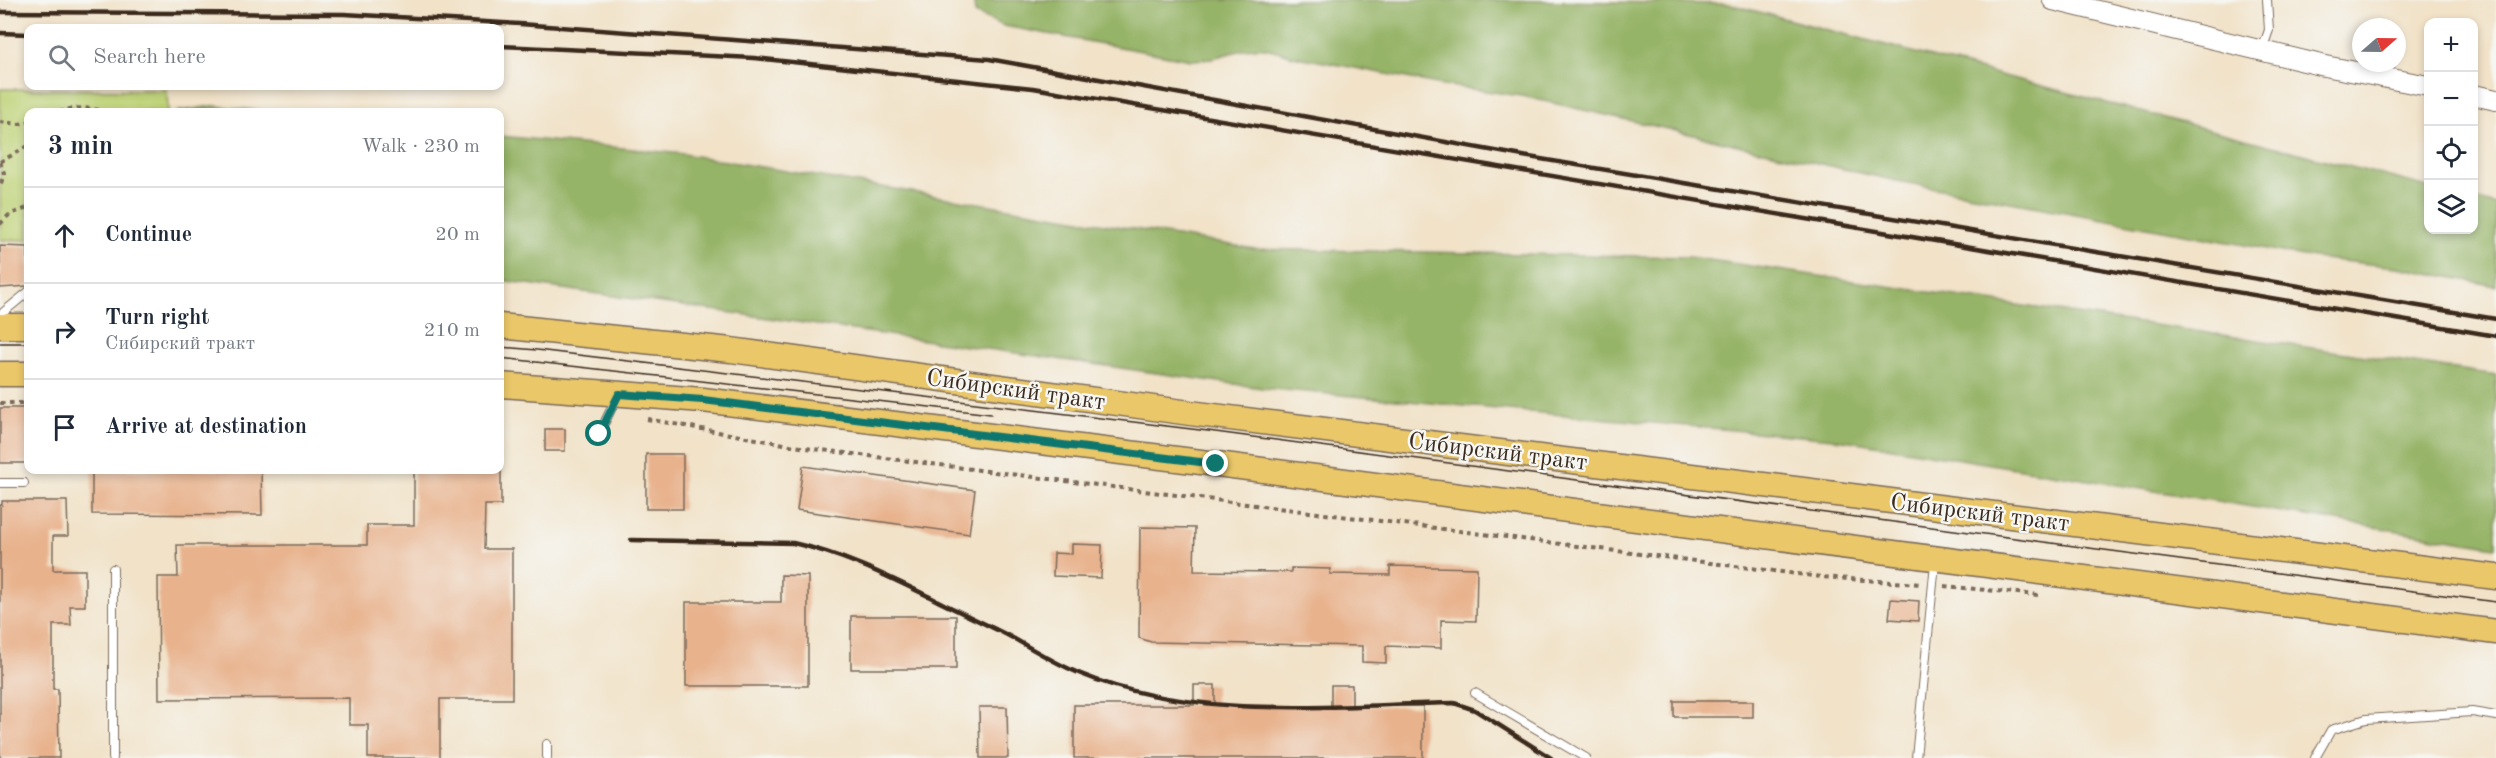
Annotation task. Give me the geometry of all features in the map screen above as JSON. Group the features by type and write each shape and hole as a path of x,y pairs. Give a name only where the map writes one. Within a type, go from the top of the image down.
{"main road":[{"path":"0,326 24,326"},
{"name":"Сибирский тракт","path":"504,326 731,350 1190,413 2496,577"},
{"path":"0,374 24,374"},
{"name":"Сибирский тракт","path":"504,385 703,400 1182,459 2496,632"}],"street":[{"path":"2053,0 2325,66 2424,85"},
{"path":"2478,96 2496,100"}],"lane":[{"path":"2262,50 2269,30 2267,0"},
{"path":"0,315 24,295"},
{"path":"599,434 619,394"},
{"path":"0,483 24,483"},
{"path":"1916,758 1935,557"},
{"path":"113,569 113,758"},
{"path":"1475,693 1586,758"},
{"path":"2315,758 2331,730 2366,719 2472,712 2496,716"},
{"path":"547,744 547,758"}],"path":[{"path":"0,122 24,123"},
{"path":"0,187 4,173 0,162 24,148"},
{"path":"0,224 10,214 24,209"},
{"path":"0,403 24,403"},
{"path":"646,419 806,448 1345,518 1821,577 1934,585 2049,597"}],"green space":[{"path":"979,0 1494,0 1729,4 2424,186 2424,234 2478,234 2478,200 2496,205 2496,286 2397,267 2314,258 1892,180 1522,96 1443,85 1293,56 1268,49 1252,48 1191,60 1004,26 975,13 974,3"},
{"path":"0,89 167,90 168,108 24,108 24,240 0,240"},
{"path":"213,106 233,108 201,108"},
{"path":"504,136 683,154 1255,249 1689,257 2496,375 2496,547 1844,440 1262,388 504,281"}],"building":[{"path":"0,246 24,247 24,286 0,288"},
{"path":"0,408 24,408 24,463 0,463"},
{"path":"545,429 565,429 565,451 545,451"},
{"path":"646,454 683,454 683,509 646,509"},
{"path":"803,466 975,490 969,534 797,510"},
{"path":"92,474 261,474 262,515 92,514"},
{"path":"414,474 501,474 501,505 485,505 484,549 512,549 512,699 440,699 440,758 368,758 368,725 349,725 349,698 159,699 158,577 178,577 177,545 367,545 367,525 414,525"},
{"path":"2,501 67,501 68,536 53,536 53,570 85,570 85,606 70,606 71,625 53,625 53,689 58,689 59,758 0,758 0,505"},
{"path":"1140,527 1195,528 1194,571 1291,572 1291,568 1331,569 1330,574 1390,575 1390,566 1477,568 1476,621 1441,620 1441,648 1386,646 1386,663 1362,662 1362,646 1151,642 1139,638"},
{"path":"1072,544 1102,545 1101,578 1053,576 1054,553 1072,554"},
{"path":"781,575 808,576 808,686 686,686 686,602 781,602"},
{"path":"1891,599 1919,601 1918,621 1889,619"},
{"path":"851,616 956,616 956,669 851,669"},
{"path":"1194,685 1215,685 1215,705 1331,706 1331,685 1352,685 1352,706 1423,706 1423,758 1074,758 1074,705 1194,705"},
{"path":"1674,701 1753,701 1753,717 1674,717"},
{"path":"979,707 1007,707 1008,758 980,758"}],"tram line":[{"path":"0,343 24,343"},
{"path":"504,347 1208,431 2496,602"},
{"path":"504,358 991,414"}],"railway":[{"path":"0,12 344,14 520,24 989,59 1523,156 2496,319"},
{"path":"0,33 24,34"},
{"path":"504,46 754,58 1033,88 2496,336"},
{"path":"631,540 793,543 847,559 1000,631 1072,670 1125,689 1170,699 1265,707 1454,703 1475,710 1551,758"}],"route":[{"path":"599,434 619,394 703,400 1216,464"}]}
